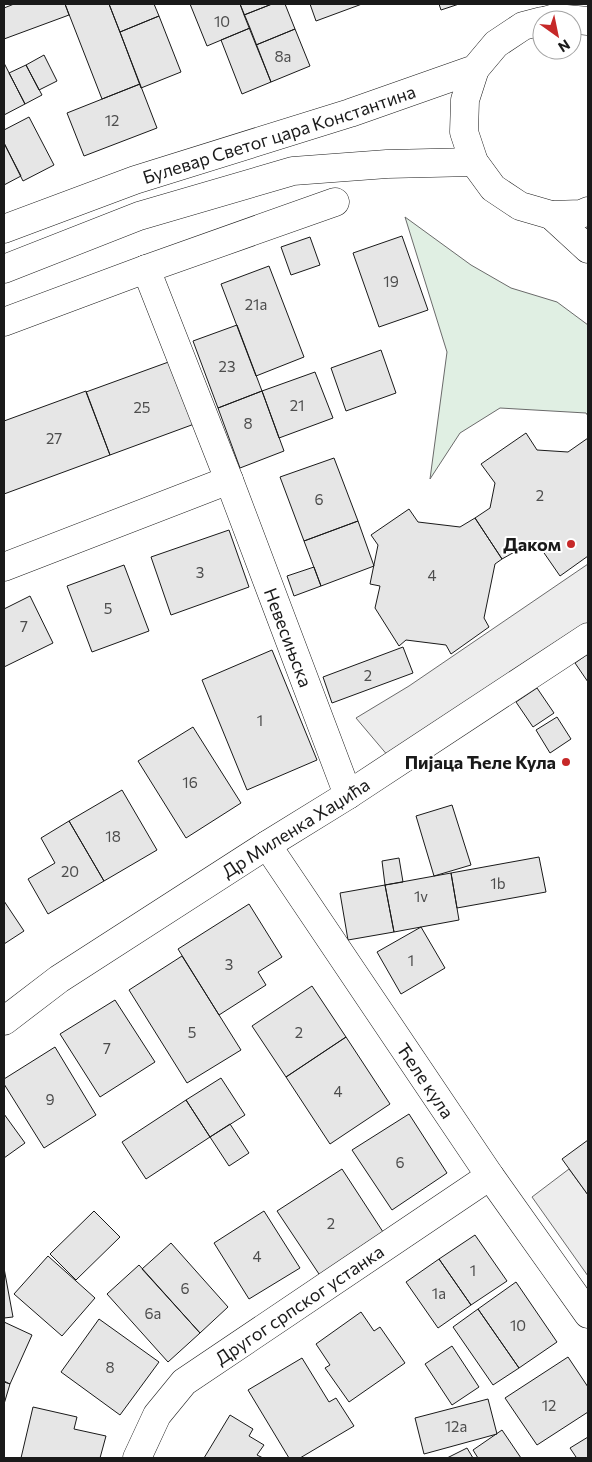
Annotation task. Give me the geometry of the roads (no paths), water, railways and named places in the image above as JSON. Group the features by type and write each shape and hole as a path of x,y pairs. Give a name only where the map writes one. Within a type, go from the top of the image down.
{"street":[{"path":"532,24 523,26 496,44 475,69 465,100 464,132 474,162 493,188 520,206 551,215 581,214 588,211"},
{"name":"Булевар Светог цара Константина","path":"4,229 135,180 350,113 475,69"},
{"name":"Булевар Светог цара Константина","path":"4,269 139,216 293,171 388,164 474,162"},
{"path":"4,322 335,202"},
{"path":"551,215 588,249"},
{"name":"Невесињска","path":"146,269 229,480 348,795"},
{"path":"4,567 229,480"},
{"name":"Др Миленка Хаџића","path":"4,1021 59,979 268,844 348,795 588,638"},
{"name":"Ћеле кула","path":"268,844 490,1176 588,1314"},
{"name":"Другог српског устанка","path":"137,1458 157,1415 184,1382 490,1176"}],"place":[{"name":"Даком","path":"571,544"},
{"name":"Пијаца Ћеле Кула","path":"566,762"}]}
